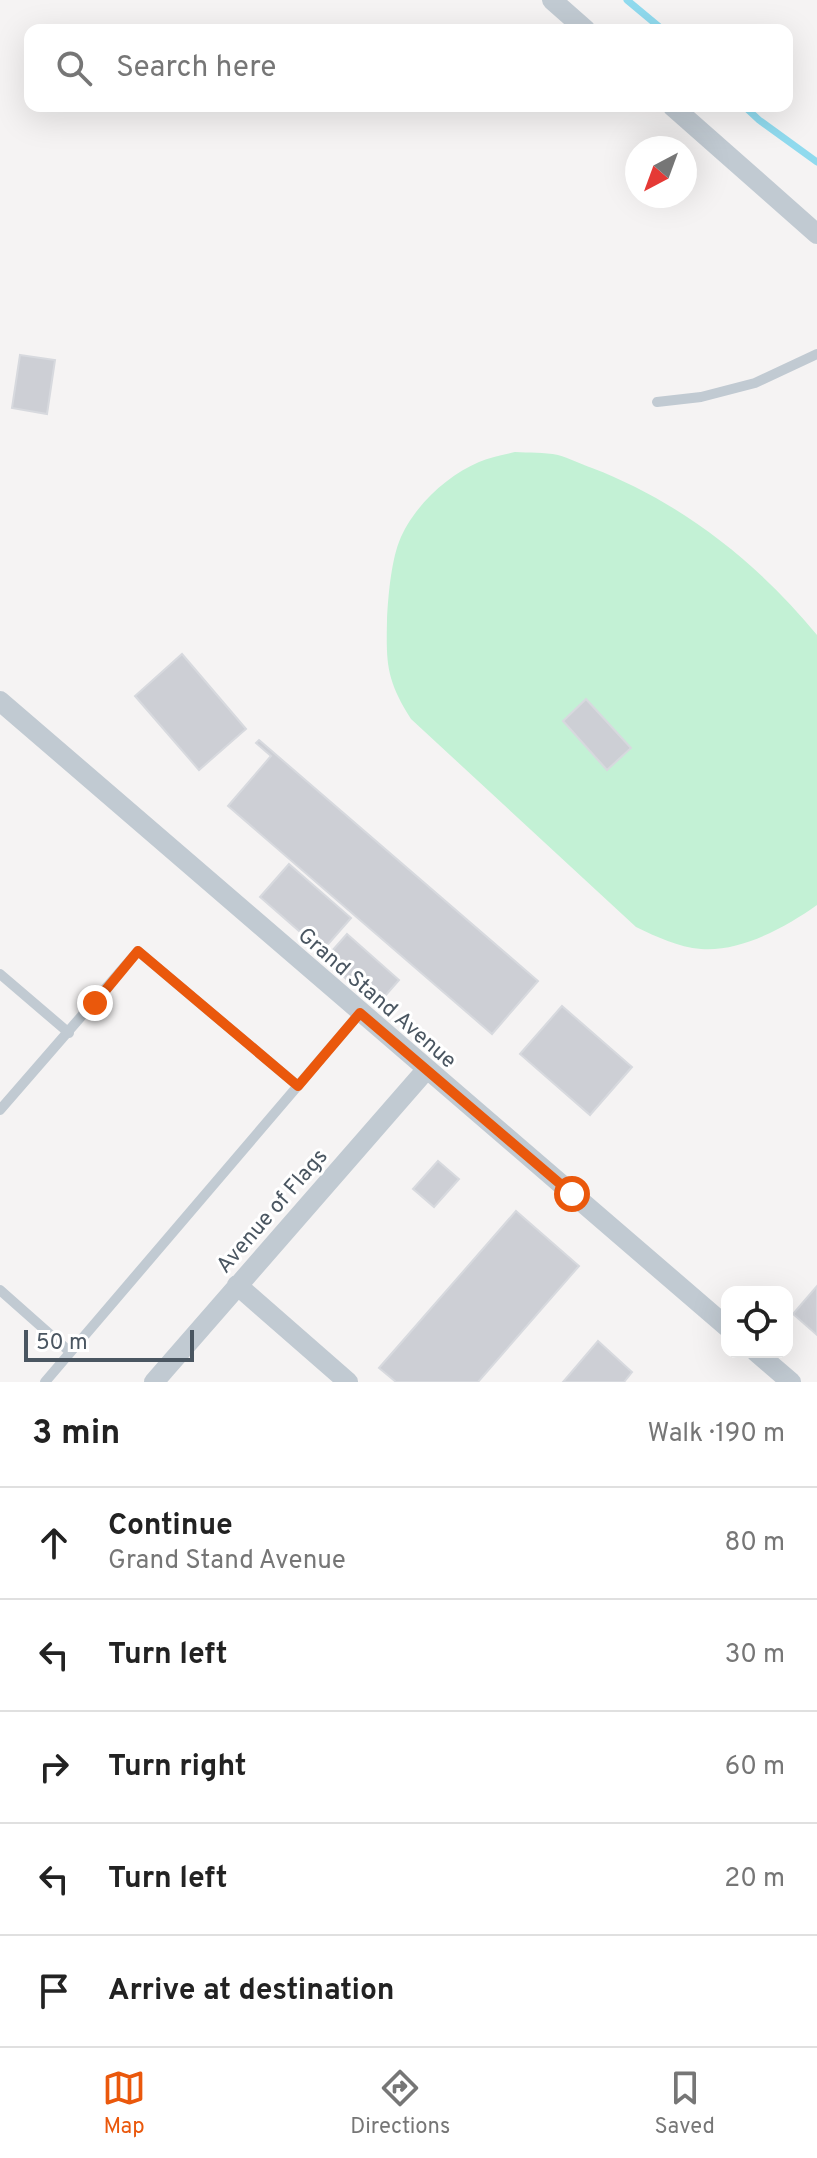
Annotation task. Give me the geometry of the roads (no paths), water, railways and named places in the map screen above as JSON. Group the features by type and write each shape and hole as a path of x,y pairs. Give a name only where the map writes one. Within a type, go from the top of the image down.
{"street":[{"path":"552,0 579,24"},
{"path":"679,112 817,234"},
{"name":"Grand Stand Avenue","path":"0,701 721,1322"},
{"name":"Avenue of Flags","path":"154,1382 426,1070"},
{"path":"237,1285 348,1382"},
{"path":"763,1358 791,1382"}],"lane":[{"path":"657,402 701,397 755,383 817,354"},
{"path":"0,1110 138,951 298,1086"},
{"path":"0,974 69,1033"},
{"path":"45,1382 360,1013"},
{"path":"0,1290 70,1352"}],"waterway":[{"path":"627,0 656,24"},
{"path":"750,112 817,162"}]}
